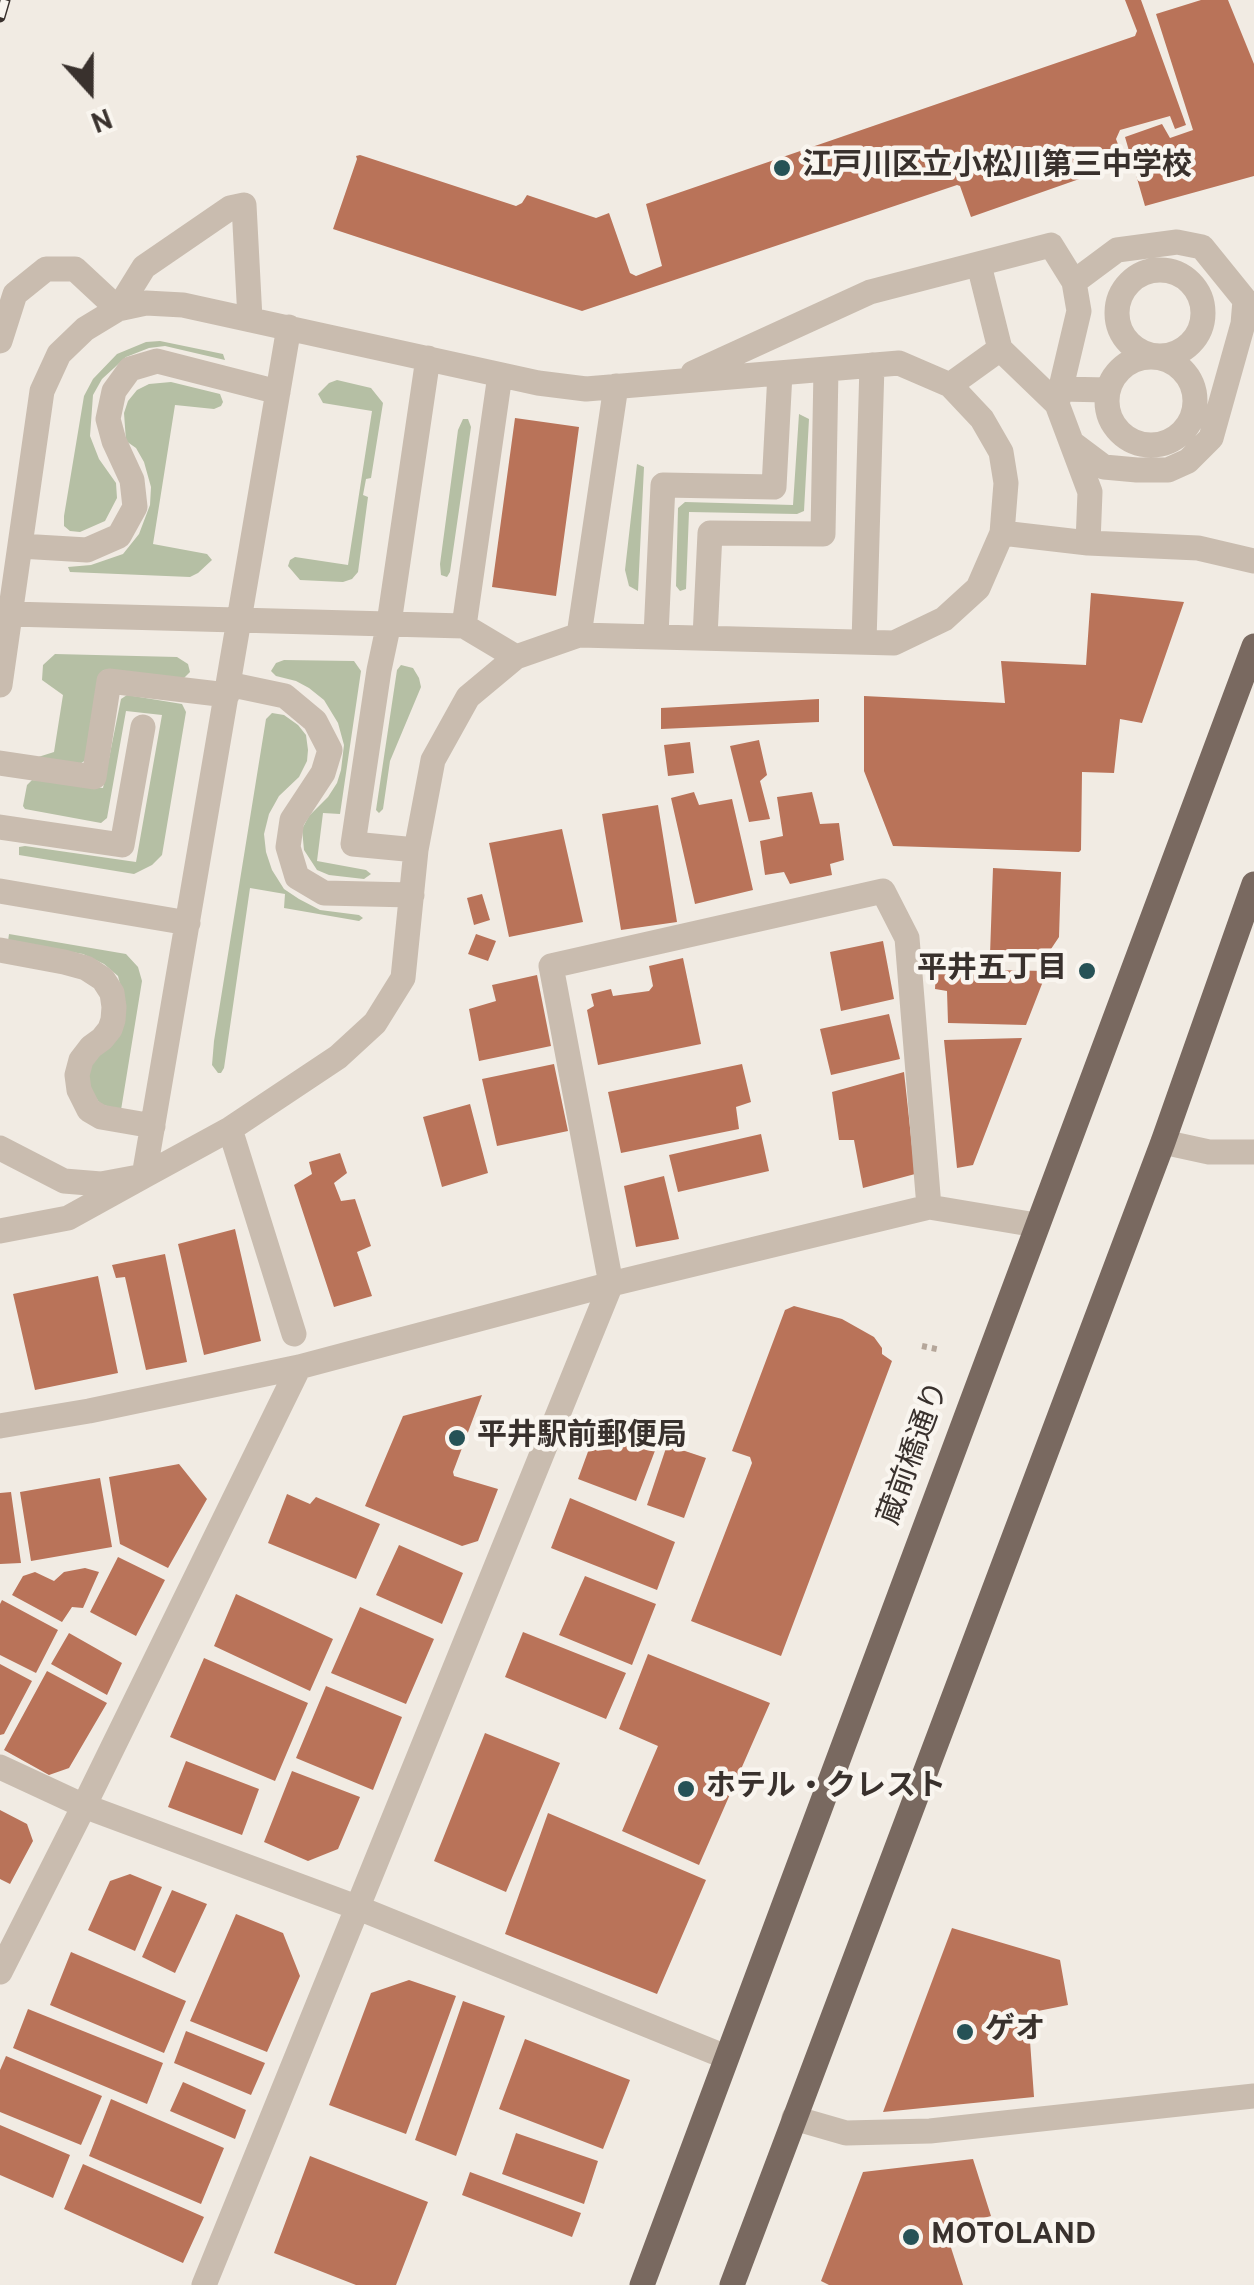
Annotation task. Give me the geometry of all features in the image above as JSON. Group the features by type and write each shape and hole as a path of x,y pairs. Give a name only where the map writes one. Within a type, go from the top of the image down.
{"main road":[{"name":"蔵前橋通り","path":"642,2285 1254,646"},
{"path":"732,2285 1163,1142 1254,884"}],"street":[{"path":"118,309 144,266 230,208 244,205 250,319"},
{"path":"1071,442 1104,466 1168,470 1188,461 1211,438 1246,300 1202,247 1177,242 1117,250 1074,282"},
{"path":"674,381 870,292 1051,245 1074,282 1079,311 1058,396 1090,492 1088,543"},
{"path":"978,264 1000,349 1058,396 1108,390"},
{"path":"0,341 14,294 46,270 75,269 118,309"},
{"path":"1154,357 1128,344 1120,332 1116,315 1121,293 1133,278 1158,270 1181,274 1202,299 1203,316 1197,335 1189,346 1173,355 1154,357 1136,360 1124,365 1108,390 1110,419 1129,438 1146,444 1164,442 1180,434 1193,412 1195,396 1185,373 1172,362 1154,357"},
{"path":"0,684 42,391 59,354 118,309 146,303 183,304 538,383 586,389 899,363 950,385 982,419 1001,452 1006,484 1002,534 978,588 944,619 894,643 579,635 516,657 468,697 433,760 416,850 403,978 375,1023 338,1057 230,1129 68,1218 0,1232"},
{"path":"1203,316 1243,324"},
{"path":"144,1176 289,328"},
{"path":"950,385 1000,349"},
{"path":"416,850 352,844 428,358"},
{"path":"20,546 86,550 118,536 135,506 132,480 108,419 114,391 130,369 157,361 278,392"},
{"path":"864,642 872,365"},
{"path":"705,637 710,532 822,534 826,369"},
{"path":"656,635 662,485 774,487 780,373"},
{"path":"464,626 500,374"},
{"path":"579,635 616,386"},
{"path":"1002,534 1198,548 1254,561"},
{"path":"10,614 464,626 516,657"},
{"path":"0,763 94,777 109,682 285,696 315,721 330,750 323,774 292,820 288,847 297,876 324,893 412,895"},
{"path":"0,827 122,844 143,727"},
{"path":"0,892 188,923"},
{"path":"204,2285 611,1284 551,966 884,892 907,938 930,1207"},
{"path":"0,950 86,968 103,979 112,993 112,1020 110,1029 81,1060 79,1090 89,1110 101,1117 153,1126"},
{"path":"230,1129 294,1334"},
{"path":"1163,1142 1209,1152 1254,1152"},
{"path":"0,1148 64,1180 101,1184 144,1176"},
{"path":"0,1426 300,1367 611,1284 930,1207 1036,1225"},
{"path":"0,1972 300,1367"},
{"path":"0,1766 84,1806 356,1907 726,2057"},
{"path":"794,2118 846,2133 930,2130 1254,2096"}],"green space":[{"path":"160,341 223,354 225,360 165,346 149,348 126,357 102,379 93,395 90,436 99,459 116,483 117,498 105,521 80,532 70,531 64,526 64,516 84,396 93,379 117,354 146,342"},
{"path":"337,380 371,388 383,403 371,478 366,479 363,495 368,497 358,572 343,582 300,580 288,566 295,557 348,565 372,411 323,403 318,394"},
{"path":"171,382 220,394 223,402 214,409 175,405 153,544 207,554 212,560 190,577 70,572 68,567 91,565 123,554 139,534 150,505 151,487 144,462 136,448 126,441 124,413 137,390 149,384"},
{"path":"799,414 809,419 804,511 689,512 686,589 680,591 676,586 678,508 685,502 793,505"},
{"path":"463,419 468,419 471,427 447,577 441,575 440,564 458,430"},
{"path":"637,464 644,467 638,591 629,586 625,570"},
{"path":"55,654 177,657 188,664 190,672 182,680 103,670 87,759 80,764 35,758 54,752 63,695 42,680 43,665"},
{"path":"284,660 354,661 361,671 340,814 323,813 317,861 366,870 371,874 364,879 317,870 304,850 302,829 337,783 344,745 338,723 324,700 309,688 271,671"},
{"path":"401,665 413,668 421,687 390,761 383,809 379,813 376,810 397,670"},
{"path":"127,695 182,704 186,712 162,855 134,874 19,855 19,847 25,846 136,862 162,715 126,711 107,818 101,823 23,806 27,785 32,780 103,788 121,699"},
{"path":"272,713 284,715 298,725 306,735 308,750 299,777 279,796 269,814 264,834 272,870 284,889 299,899 320,910 363,918 359,921 284,908 285,894 250,888 224,1068 218,1073 212,1065 214,1041 266,719"},
{"path":"9,934 126,954 138,967 142,981 121,1110 100,1104 88,1085 89,1070 126,1008 118,976 83,954 8,941"}],"building":[{"path":"1125,0 1141,0 1186,125 1175,129 1170,116 1120,130 1116,139 1125,163 971,217 957,185 582,311 333,229 356,156 360,155 516,206 527,195 596,218 609,213 630,273 636,276 662,266 646,204 1135,36 1137,31"},
{"path":"1201,0 1228,0 1254,64 1254,176 1145,206 1125,137 1162,124 1170,138 1193,130 1156,14"},
{"path":"515,418 579,427 556,596 492,587"},
{"path":"1091,593 1184,602 1142,723 1120,719 1114,773 1082,772 1081,850 893,846 864,771 864,696 1005,703 1001,661 1086,665"},
{"path":"819,699 819,722 661,729 661,708"},
{"path":"759,740 767,775 760,781 770,819 749,822 730,746"},
{"path":"690,742 694,773 668,776 664,745"},
{"path":"694,792 699,805 732,799 753,890 695,904 671,798"},
{"path":"812,792 820,824 839,823 844,860 830,864 832,875 790,884 784,872 765,875 760,841 783,836 777,797"},
{"path":"658,805 677,922 621,930 602,814"},
{"path":"562,829 583,922 509,937 489,843"},
{"path":"993,868 1061,872 1059,937 1047,955 990,955"},
{"path":"482,894 490,920 474,925 467,898"},
{"path":"476,934 496,941 488,961 468,954"},
{"path":"883,941 894,999 841,1011 830,952"},
{"path":"683,958 701,1044 598,1065 587,1010 594,1006 591,994 611,989 613,996 649,991 653,986 649,966"},
{"path":"936,969 1047,971 1026,1025 948,1023 947,991 935,989"},
{"path":"537,975 551,1046 479,1061 469,1009 496,1001 492,985"},
{"path":"889,1014 900,1059 831,1075 820,1029"},
{"path":"1022,1038 973,1165 957,1168 944,1040"},
{"path":"554,1064 568,1131 497,1146 482,1079"},
{"path":"742,1064 751,1102 736,1107 739,1129 621,1153 608,1092"},
{"path":"904,1072 915,1174 863,1188 854,1140 839,1140 832,1092"},
{"path":"470,1104 488,1173 442,1187 423,1117"},
{"path":"761,1134 769,1171 678,1192 669,1155"},
{"path":"340,1153 347,1173 334,1183 341,1201 355,1199 371,1246 357,1252 372,1296 334,1307 294,1185 312,1174 309,1162"},
{"path":"664,1176 679,1239 636,1247 624,1186"},
{"path":"235,1229 261,1341 204,1355 178,1244"},
{"path":"165,1254 187,1362 146,1370 125,1277 116,1278 112,1265"},
{"path":"98,1276 118,1373 35,1390 13,1294"},
{"path":"794,1306 842,1319 874,1337 882,1354 892,1361 781,1656 691,1621 752,1463 750,1457 732,1451 785,1310"},
{"path":"482,1395 453,1472 454,1476 498,1489 478,1541 462,1546 365,1506 403,1416"},
{"path":"597,1427 656,1448 636,1501 578,1479"},
{"path":"667,1445 706,1458 684,1518 647,1505"},
{"path":"179,1464 207,1499 168,1568 120,1544 109,1477"},
{"path":"100,1478 112,1547 31,1561 20,1492"},
{"path":"11,1492 21,1563 0,1564 0,1493"},
{"path":"287,1494 310,1504 316,1497 380,1524 356,1579 268,1543"},
{"path":"570,1498 675,1542 657,1590 551,1548"},
{"path":"399,1545 463,1573 442,1624 376,1595"},
{"path":"118,1557 165,1580 136,1636 90,1612"},
{"path":"85,1568 99,1572 83,1608 72,1607 62,1622 12,1595 23,1576 35,1572 54,1581 64,1572"},
{"path":"585,1576 656,1604 632,1665 559,1635"},
{"path":"236,1594 333,1639 310,1691 214,1646"},
{"path":"2,1600 58,1630 36,1673 0,1655"},
{"path":"360,1607 434,1639 406,1704 331,1673"},
{"path":"523,1632 626,1673 606,1719 505,1677"},
{"path":"69,1633 122,1663 107,1695 51,1664"},
{"name":"ホテル・クレスト","path":"648,1654 770,1703 699,1865 622,1831 658,1746 619,1729"},
{"path":"204,1658 308,1703 275,1781 170,1737"},
{"path":"0,1664 32,1681 0,1735"},
{"path":"47,1671 107,1703 69,1768 49,1775 4,1750"},
{"path":"326,1686 402,1717 373,1790 296,1758"},
{"path":"485,1733 560,1763 506,1892 434,1861"},
{"path":"186,1761 259,1789 242,1835 168,1807"},
{"path":"292,1771 360,1797 338,1849 308,1861 264,1842"},
{"path":"0,1810 27,1824 33,1841 10,1884 0,1879"},
{"path":"548,1813 706,1880 657,1994 505,1934"},
{"path":"130,1874 162,1887 135,1951 88,1930 110,1881"},
{"path":"172,1890 207,1904 175,1973 142,1957"},
{"path":"236,1914 283,1933 300,1976 267,2052 190,2021"},
{"path":"952,1928 1060,1960 1068,2005 1028,2013 1034,2097 883,2112"},
{"path":"71,1952 186,2001 164,2053 50,2005"},
{"path":"409,1980 456,1996 406,2134 329,2105 371,1993"},
{"path":"463,2001 505,2016 456,2156 415,2140"},
{"path":"28,2009 163,2063 147,2104 13,2048"},
{"path":"186,2031 265,2063 251,2095 174,2063"},
{"path":"525,2039 630,2080 603,2149 499,2109"},
{"path":"6,2056 102,2096 81,2145 0,2112 0,2070"},
{"path":"183,2082 246,2110 235,2139 170,2111"},
{"path":"111,2099 224,2148 201,2204 89,2156"},
{"path":"0,2125 70,2155 53,2198 0,2175"},
{"path":"516,2133 598,2161 584,2204 502,2174"},
{"path":"310,2156 428,2202 396,2285 356,2285 274,2253"},
{"path":"973,2159 991,2216 945,2229 963,2285 829,2285 821,2281 863,2172"},
{"path":"83,2164 204,2217 183,2263 64,2209"},
{"path":"470,2172 581,2213 572,2237 462,2195"}],"railway":[{"path":"0,17 5,0"}],"place":[{"name":"江戸川区立小松川第三中学校","path":"782,168"},
{"name":"平井五丁目","path":"1087,971"},
{"name":"平井駅前郵便局","path":"457,1438"},
{"name":"ホテル・クレスト","path":"686,1789"},
{"name":"ゲオ","path":"965,2032"},
{"name":"MOTOLAND","path":"911,2237"}]}
